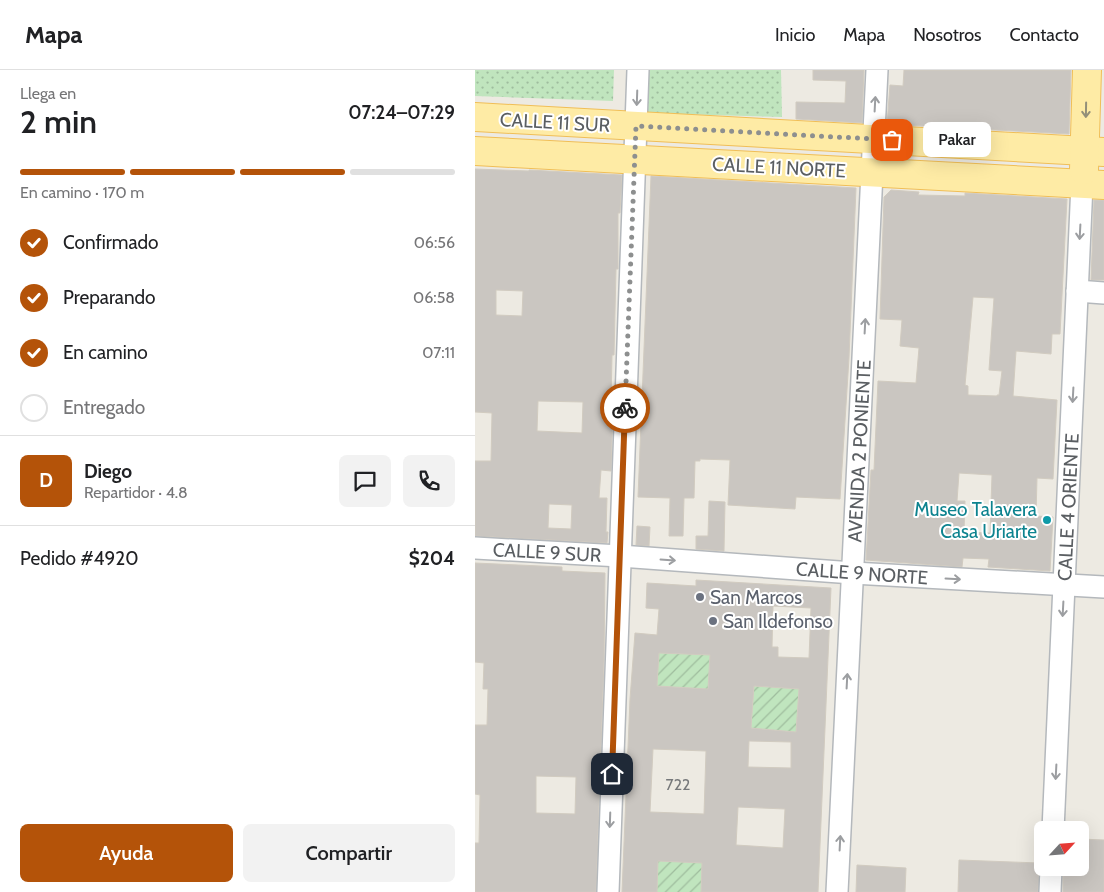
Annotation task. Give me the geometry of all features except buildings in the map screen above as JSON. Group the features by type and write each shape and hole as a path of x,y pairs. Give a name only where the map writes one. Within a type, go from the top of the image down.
{"main road":[{"path":"1087,70 1094,168"},
{"name":"CALLE 11 SUR","path":"475,117 635,142"},
{"name":"CALLE 11 SUR","path":"475,151 635,142"},
{"name":"CALLE 11 NORTE","path":"635,142 1094,168"}],"street":[{"path":"608,892 638,70"},
{"name":"AVENIDA 2 PONIENTE","path":"837,892 877,70"},
{"path":"475,127 635,142"},
{"path":"475,140 635,142"},
{"name":"CALLE 4 ORIENTE","path":"1053,821 1077,291 1094,168"},
{"path":"1077,291 1104,293"},
{"name":"CALLE 9 SUR","path":"475,548 619,556"},
{"name":"CALLE 9 NORTE","path":"619,556 853,573 1104,587"},
{"path":"1050,892 1051,876"}],"green space":[{"path":"475,70 614,70 613,101 475,96"},
{"path":"641,70 781,70 782,117 639,113"},
{"path":"659,653 710,655 708,689 657,686"},
{"path":"754,686 799,689 796,732 751,728"},
{"path":"658,861 702,863 701,892 657,892"}],"way so far":[{"path":"625,408 636,126 892,140"}],"place":[{"name":"Pakar","path":"892,140"},
{"name":"Museo Talavera Casa Uriarte","path":"1047,520"},
{"name":"San Marcos","path":"700,597"},
{"name":"San Ildefonso","path":"713,621"}],"route":[{"path":"612,774 625,408"}]}
